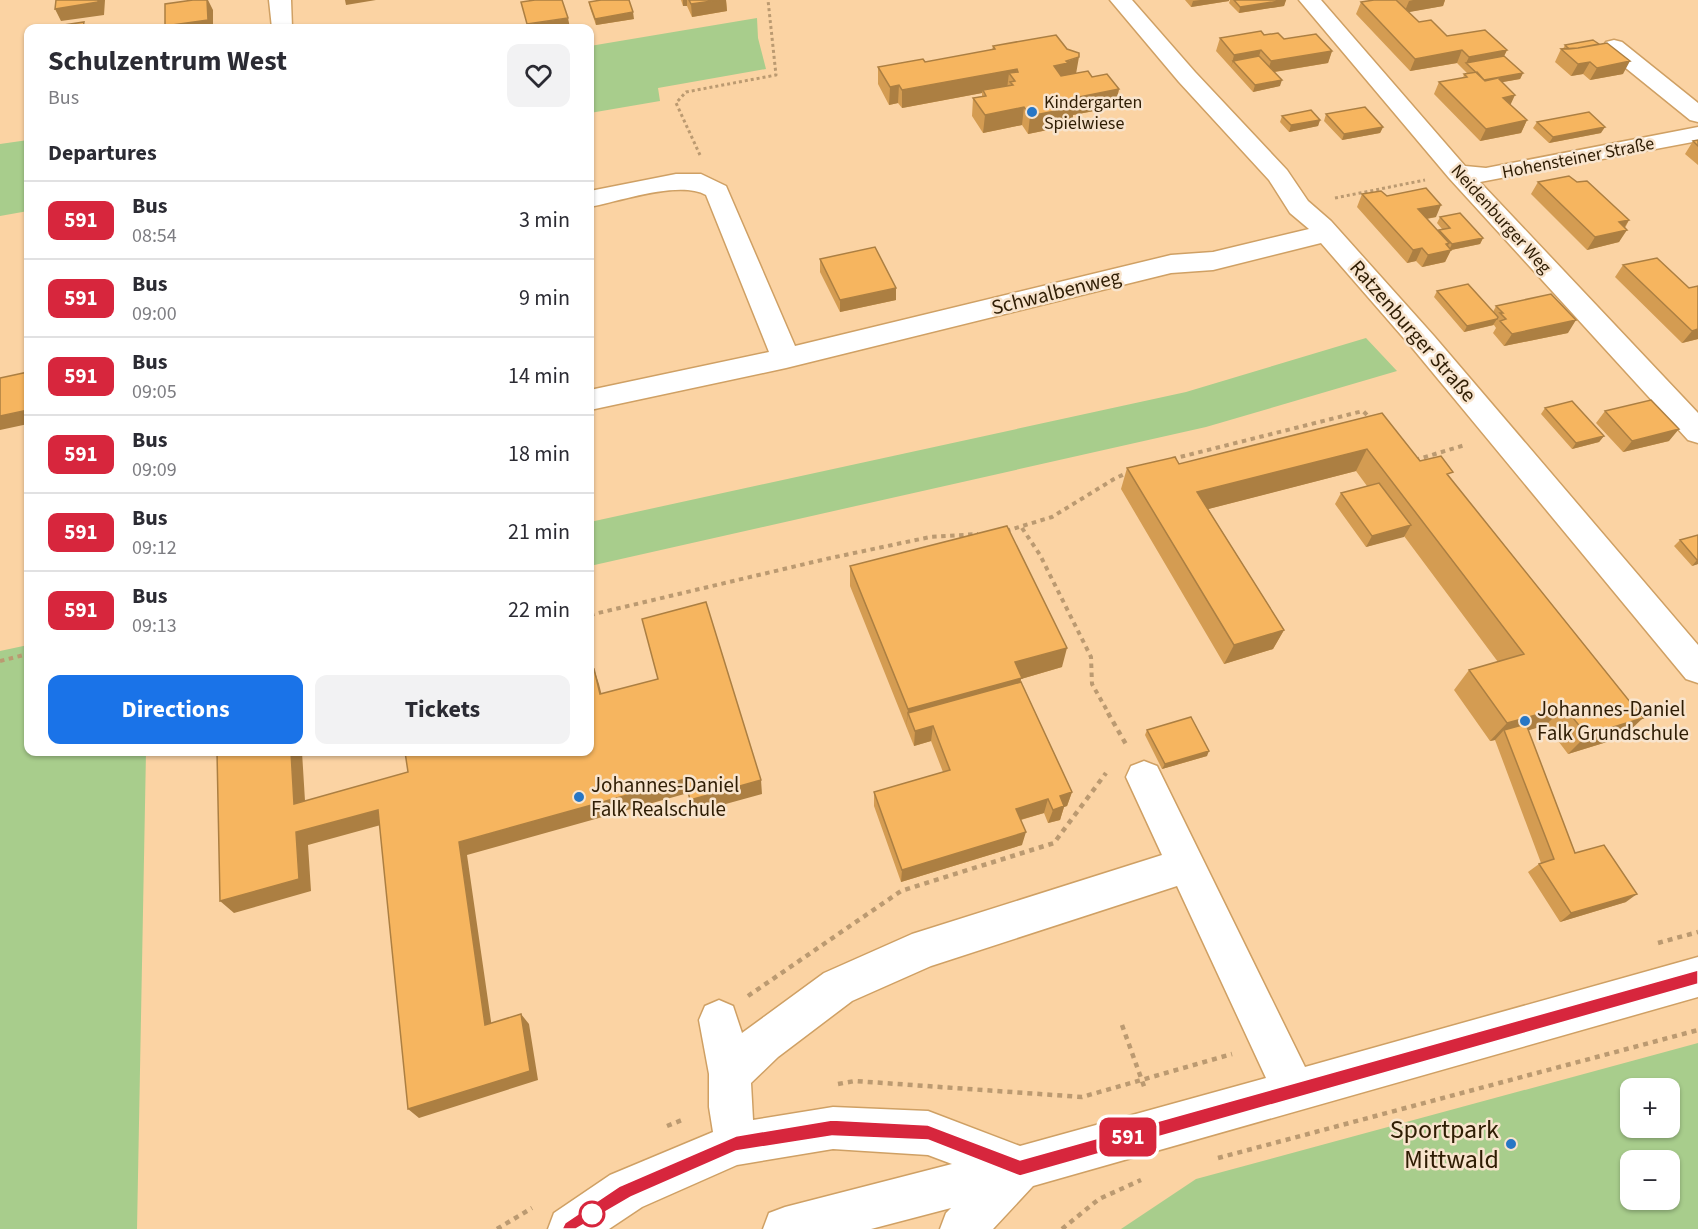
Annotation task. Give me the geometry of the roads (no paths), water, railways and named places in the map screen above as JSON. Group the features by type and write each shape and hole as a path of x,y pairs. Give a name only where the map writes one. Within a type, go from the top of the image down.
{"street":[{"path":"280,0 282,24"},
{"name":"Ratzenburger Straße","path":"1121,0 1187,77 1278,176 1299,207 1327,233 1424,343 1698,669"},
{"name":"Neidenburger Weg","path":"1310,0 1458,173 1698,432"},
{"path":"1614,47 1698,115"},
{"name":"Hohensteiner Straße","path":"1458,173 1486,175 1698,135"},
{"path":"594,198 676,182 701,182 717,191 786,358"},
{"name":"Schwalbenweg","path":"594,399 786,358 1172,264 1213,261 1327,233"},
{"path":"1138,766 1294,1090"},
{"path":"570,1229 626,1191 732,1108 763,1042 838,987 926,948 1185,866"},
{"path":"785,1229 1020,1168 1698,977"},
{"path":"719,1020 732,1108"},
{"path":"732,1108 832,1128 928,1133 1020,1168"},
{"path":"962,1229 1020,1168"}],"place":[{"name":"Kindergarten Spielwiese","path":"1032,112"},
{"name":"Johannes-Daniel Falk Grundschule","path":"1525,721"},
{"name":"Johannes-Daniel Falk Realschule","path":"579,797"},
{"name":"Sportpark Mittwald","path":"1511,1144"}]}
